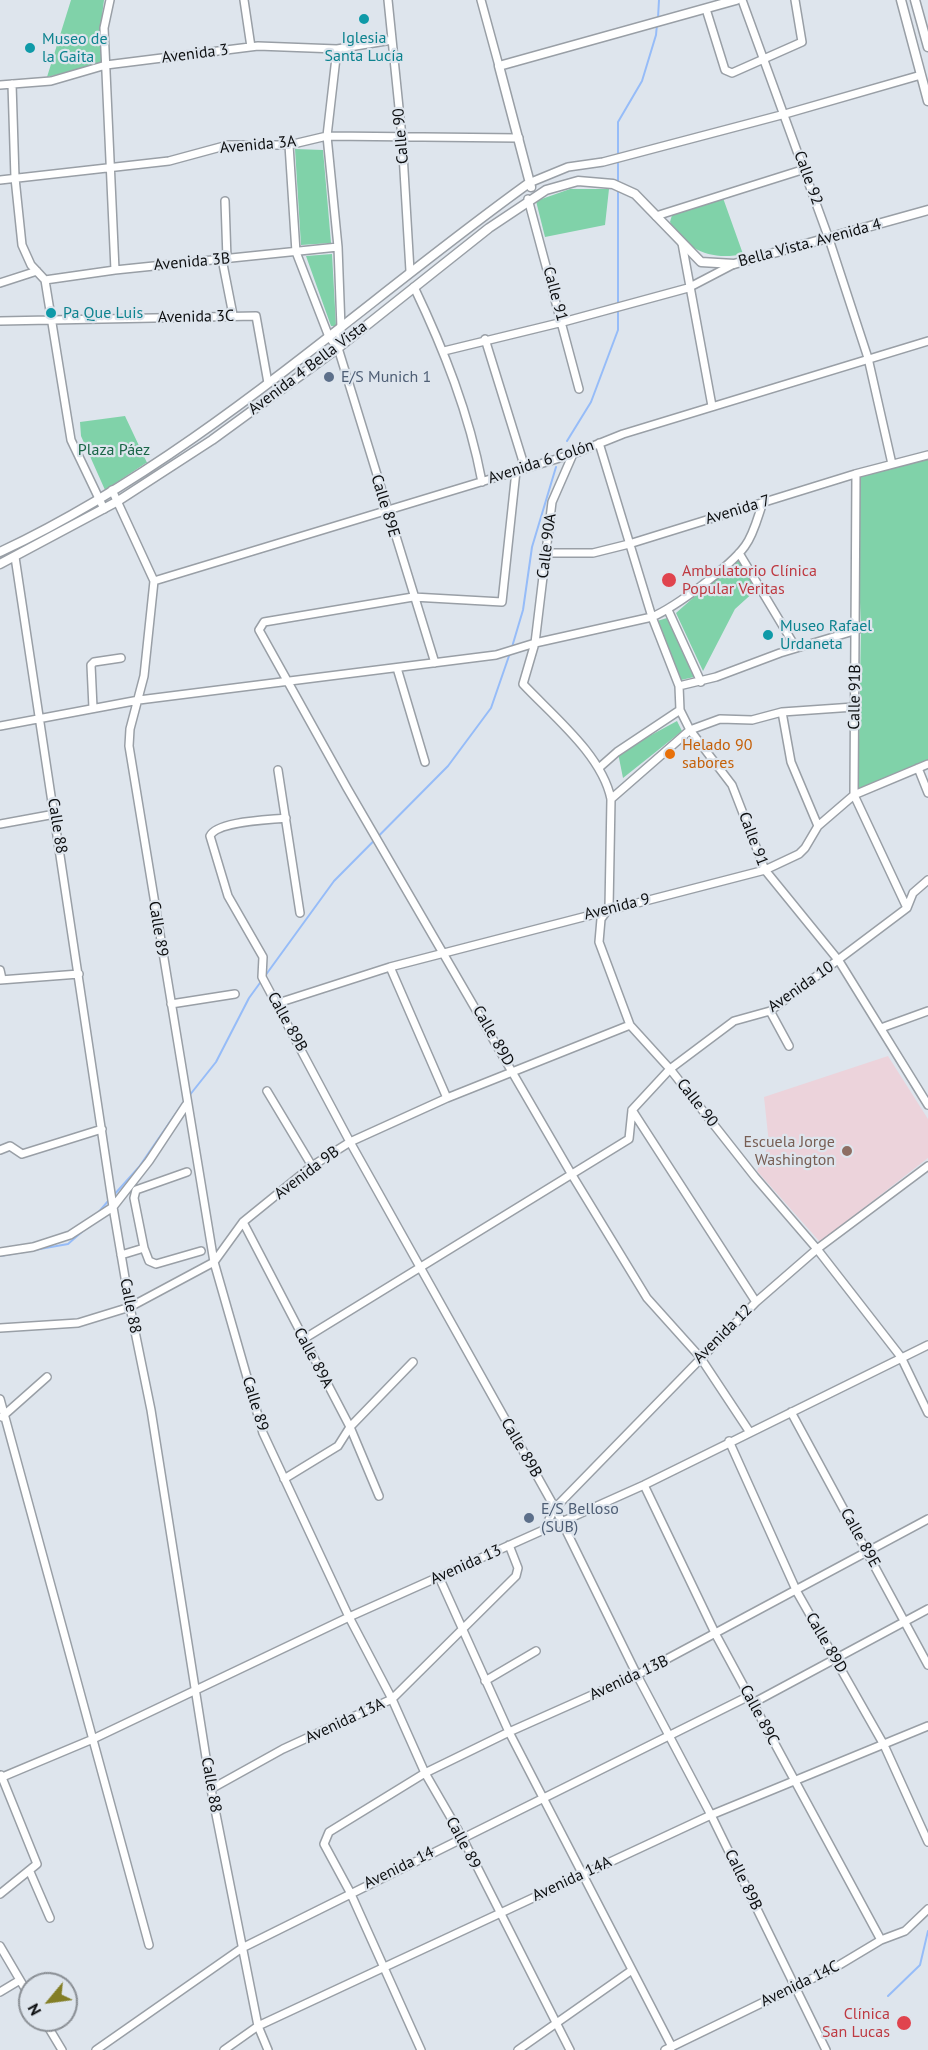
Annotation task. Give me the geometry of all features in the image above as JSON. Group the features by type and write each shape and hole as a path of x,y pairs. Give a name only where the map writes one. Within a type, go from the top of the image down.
{"street":[{"path":"110,0 104,28 115,270"},
{"path":"244,0 251,47"},
{"name":"Calle 90","path":"388,0 402,137 410,271"},
{"path":"481,0 519,138 532,197"},
{"path":"499,66 736,0"},
{"name":"Calle 92","path":"742,0 830,239 868,358 892,464"},
{"path":"706,9 725,70 732,73 802,42 795,0"},
{"path":"901,0 928,101"},
{"path":"915,0 928,47"},
{"name":"Avenida 3","path":"0,86 51,81 106,65 251,47 337,49 392,40"},
{"path":"337,49 327,136 338,247 341,328 338,348"},
{"path":"529,183 558,170 603,162 921,75"},
{"path":"12,84 15,178 22,245 36,272 45,280 71,440 104,509"},
{"name":"Avenida 3A","path":"0,180 169,161 228,145 289,145 327,136 519,138"},
{"path":"289,145 296,252 328,337 338,348"},
{"path":"656,216 805,169"},
{"name":"Avenida 4 Bella Vista","path":"0,564 118,501 212,440 338,348 532,197 562,184 578,181 613,184"},
{"name":"Avenida 4 Bella Vista","path":"0,552 99,498 205,430 341,328 410,271 529,183"},
{"name":"Bella Vista. Avenida 4","path":"613,184 635,194 701,262 734,264 928,210"},
{"name":"Calle 91","path":"532,197 579,389"},
{"path":"225,201 224,259 233,315"},
{"path":"682,243 688,288 712,406"},
{"name":"Avenida 3B","path":"45,280 115,270 338,247"},
{"path":"444,351 484,339 610,310 688,288 734,264"},
{"path":"0,283 36,272"},
{"path":"414,287 444,351 473,434 482,482"},
{"name":"Avenida 3C","path":"0,321 256,316 268,383"},
{"path":"484,339 525,468"},
{"name":"Avenida 6 Colón","path":"154,581 573,454 599,443 712,406 928,341"},
{"name":"Calle 89E","path":"338,348 386,510 435,663"},
{"name":"Calle 91","path":"599,443 651,617 679,686 680,710 690,730 732,785 765,870 838,961 928,1105"},
{"name":"Calle 90A","path":"573,454 552,502 535,643 523,684 589,755"},
{"name":"Avenida 7","path":"546,553 593,553 856,474 928,455"},
{"path":"413,597 502,602 516,471"},
{"name":"Calle 91B","path":"856,474 857,630 854,795 907,908"},
{"path":"112,490 154,581"},
{"path":"0,726 139,700 496,655 535,643 651,617 668,610 739,553 749,540 763,502"},
{"path":"739,553 796,648"},
{"name":"Calle 88","path":"15,557 113,1207 130,1307 152,1410 211,1789 258,2026 268,2050"},
{"name":"Calle 89","path":"154,581 139,700 130,729 129,747 186,1105 214,1262 263,1433 349,1617 392,1699 425,1773 462,1837 498,1913 570,2050"},
{"name":"Calle 89D","path":"413,597 264,622 260,626 261,633 286,681 572,1175 647,1299 700,1358 749,1431"},
{"path":"668,610 701,682"},
{"path":"679,686 701,682 796,648 857,630"},
{"path":"93,708 91,665 94,662 121,658"},
{"path":"397,668 425,762"},
{"path":"611,799 690,730 720,719 752,720 782,712 854,706"},
{"path":"600,767 617,752 680,710"},
{"path":"782,712 790,762 818,826"},
{"name":"Calle 90","path":"589,755 600,767 611,799 609,908 601,920 599,942 630,1025 670,1069 755,1177 817,1249 901,1357 928,1413"},
{"name":"Avenida 9","path":"278,1003 390,967 609,908 765,870 799,854 818,826 854,795 928,764"},
{"path":"918,768 928,793"},
{"path":"278,770 300,914"},
{"path":"0,824 55,814"},
{"name":"Calle 89B","path":"286,818 222,826 212,831 210,836 228,896 263,957 262,970 265,983 278,1003 419,1268 555,1508 637,1676 711,1815 826,2050"},
{"name":"Avenida 10","path":"632,1110 670,1069 734,1021 770,1011 907,908 909,897 927,882"},
{"path":"390,967 447,1098"},
{"path":"0,970 1,979 79,974"},
{"path":"171,1004 235,994"},
{"path":"770,1011 789,1046"},
{"path":"881,1028 928,1011"},
{"name":"Avenida 9B","path":"0,1328 78,1323 130,1307 214,1262 243,1222 312,1166 350,1142 447,1098 630,1025"},
{"path":"267,1091 312,1166"},
{"path":"0,1252 33,1247 70,1234 113,1207 149,1161 186,1105"},
{"path":"302,1340 629,1139 632,1110"},
{"path":"632,1110 756,1302"},
{"path":"0,1150 10,1146 22,1154 102,1129"},
{"name":"Avenida 12","path":"544,1528 555,1508 756,1302 817,1249 928,1166"},
{"path":"187,1172 135,1192 144,1248 149,1262 156,1264 201,1251"},
{"name":"Calle 89A","path":"243,1222 302,1340 350,1427 379,1496"},
{"path":"121,1255 144,1248"},
{"name":"Avenida 13","path":"0,1776 93,1739 349,1617 644,1485 749,1431 928,1345"},
{"path":"284,1479 338,1446 350,1427 413,1362"},
{"path":"2,1418 47,1377"},
{"path":"0,1399 2,1418 150,1945"},
{"name":"Calle 89E","path":"791,1412 928,1665"},
{"name":"Calle 89D","path":"729,1441 797,1592 884,1745 928,1842"},
{"name":"Calle 89C","path":"644,1485 716,1635 882,1940"},
{"name":"Avenida 13B","path":"350,1892 324,1844 329,1833 425,1773 509,1732 637,1676 797,1592 867,1550 928,1519"},
{"name":"Avenida 13A","path":"211,1789 283,1749 392,1699 516,1576 518,1568 509,1545"},
{"path":"439,1577 509,1732 632,1970 668,2048"},
{"path":"753,1703 928,1609"},
{"path":"485,1681 536,1651"},
{"name":"Avenida 14","path":"96,2050 242,1948 350,1892 749,1696"},
{"name":"Avenida 14A","path":"224,2050 258,2026 582,1874 794,1779 928,1726"},
{"path":"0,1776 37,1862 30,1872 0,1894"},
{"path":"30,1872 50,1918"},
{"path":"350,1892 421,2050"},
{"name":"Avenida 14C","path":"668,2048 795,1987 882,1940 905,1931 928,1910"},
{"path":"0,1946 18,1977"},
{"path":"518,2050 632,1970"},
{"path":"0,1992 18,1981"},
{"path":"51,2032 62,2050"}],"shaded area":[{"name":"Escuela Jorge Washington","path":"888,1056 928,1119 928,1158 820,1242 757,1171 769,1144 764,1097"}],"green space":[{"path":"71,0 104,0 101,24 104,63 47,77"},
{"path":"295,149 323,150 331,243 301,245"},
{"path":"570,189 609,189 605,225 545,237 536,201"},
{"path":"723,198 743,254 721,256 700,251 683,240 670,222 672,215"},
{"path":"332,254 336,326 331,326 306,256"},
{"name":"Plaza Páez","path":"125,416 149,467 146,463 105,490 81,436 80,422"},
{"path":"928,456 928,760 858,797 861,628 855,476"},
{"path":"738,558 756,590 735,609 703,671 676,613"},
{"path":"667,618 694,677 681,680 657,621"},
{"path":"677,721 682,731 623,778 618,753"}],"waterway":[{"path":"658,18 659,0"},
{"path":"618,183 618,122 642,81 656,35 657,24"},
{"path":"567,441 591,402 618,330 618,189"},
{"path":"512,647 523,610 532,547 556,467"},
{"path":"189,1096 216,1062 249,998 334,881 448,766 491,708 510,653"},
{"path":"113,1196 139,1167 185,1100"},
{"path":"97,1214 109,1200"},
{"path":"0,1256 68,1244 84,1230"},
{"path":"888,1996 920,1965 928,1931"}],"place":[{"name":"Iglesia Santa Lucía","path":"364,19"},
{"name":"Museo de la Gaita","path":"30,48"},
{"name":"Pa Que Luis","path":"51,313"},
{"name":"E/S Munich 1","path":"329,377"},
{"name":"Ambulatorio Clínica Popular Veritas","path":"669,580"},
{"name":"Museo Rafael Urdaneta","path":"768,635"},
{"name":"Helado 90 sabores","path":"670,754"},
{"name":"Escuela Jorge Washington","path":"847,1151"},
{"name":"E/S Belloso (SUB)","path":"529,1518"},
{"name":"Clínica San Lucas","path":"904,2023"}]}
